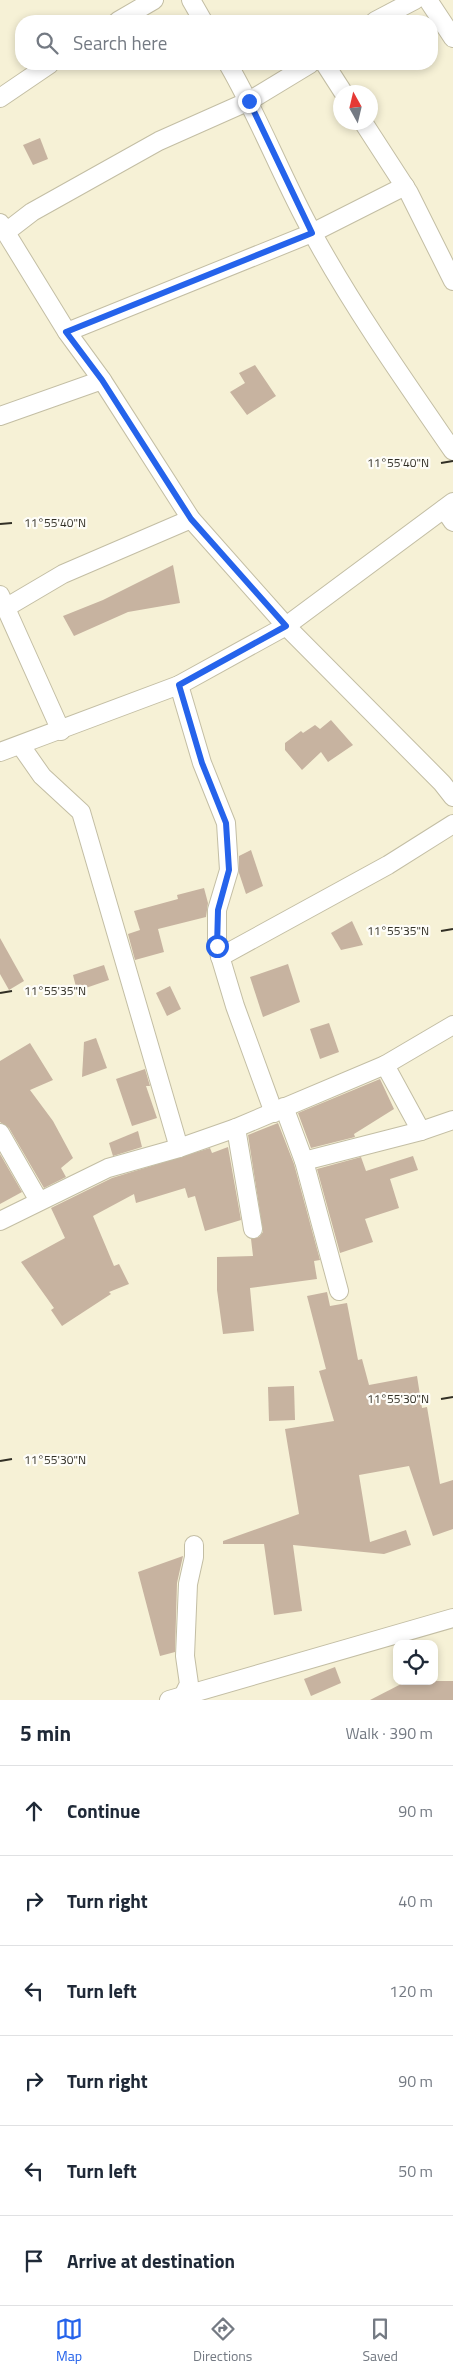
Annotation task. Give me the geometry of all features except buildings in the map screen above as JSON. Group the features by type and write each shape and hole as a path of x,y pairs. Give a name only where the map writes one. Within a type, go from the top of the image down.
{"street":[{"path":"128,15 153,0"},
{"path":"191,0 200,15"},
{"path":"386,15 415,0"},
{"path":"428,0 438,15"},
{"path":"438,15 453,38"},
{"path":"0,98 41,70"},
{"path":"231,70 249,101 312,233 382,349 453,451"},
{"path":"300,70 249,101 159,141 3,228 66,332 102,380 191,519 286,626 442,783 453,797"},
{"path":"328,70 338,85"},
{"path":"368,130 405,186 453,281"},
{"path":"66,332 312,233 405,186"},
{"path":"0,416 102,380"},
{"path":"0,752 21,746 179,685 286,626 450,511"},
{"path":"61,731 3,601 191,519"},
{"path":"179,685 202,763 226,823 229,870 218,910 217,946 235,1006 279,1110 304,1161 339,1291"},
{"path":"21,746 42,776 81,812 179,1148"},
{"path":"220,957 388,865 453,824"},
{"path":"0,1221 108,1168 179,1148 236,1128 385,1065 453,1025"},
{"path":"385,1065 421,1131"},
{"path":"304,1161 421,1131 453,1120"},
{"path":"236,1128 253,1229"},
{"path":"0,1133 39,1201"},
{"path":"176,1698 189,1684 185,1656 188,1584 194,1556 194,1545"},
{"path":"176,1698 453,1618"}],"route":[{"path":"217,946 218,910 229,870 226,823 202,763 179,685 286,626 191,519 102,380 66,332 312,233 249,101"}]}
